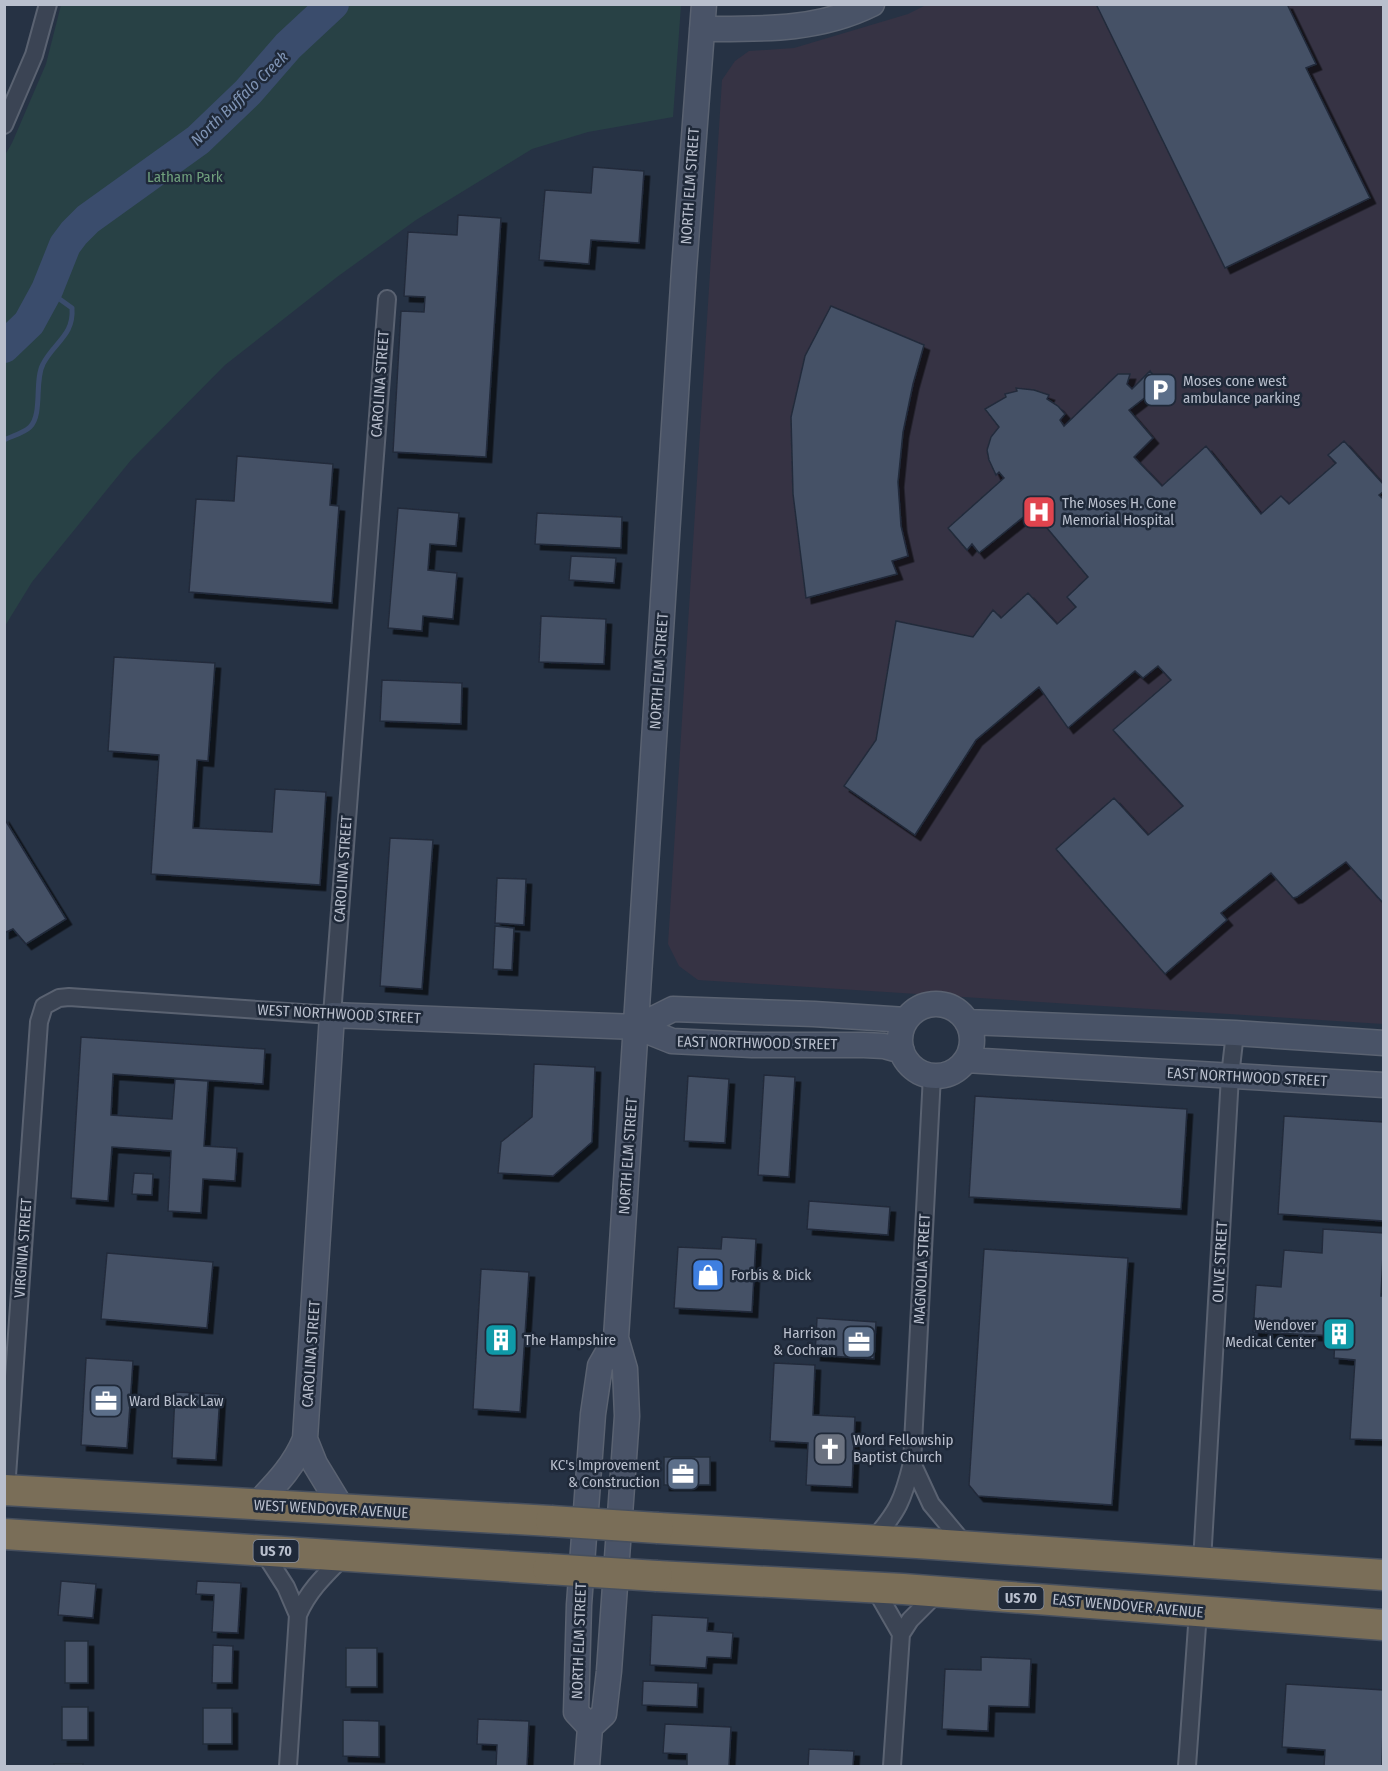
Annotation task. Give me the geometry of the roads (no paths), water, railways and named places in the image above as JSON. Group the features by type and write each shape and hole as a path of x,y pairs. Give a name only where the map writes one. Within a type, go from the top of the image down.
{"highway":[{"name":"WEST WENDOVER AVENUE","path":"5,1491 873,1540"},
{"name":"US 70","path":"5,1535 344,1556"},
{"path":"873,1540 1383,1575"},
{"name":"EAST WENDOVER AVENUE","path":"344,1556 939,1591 1383,1625"}],"street":[{"path":"4,125 34,56 48,4"},
{"name":"NORTH ELM STREET","path":"587,1767 590,1727 604,1714 609,1671 627,1416 625,1368 616,1338 684,269 704,4"},
{"path":"702,29 773,29 821,24 872,4"},
{"name":"CAROLINA STREET","path":"256,1505 288,1472 305,1439 332,1015 387,299"},
{"name":"WEST NORTHWOOD STREET","path":"45,1006 59,998 69,997 332,1015 637,1027"},
{"path":"935,1004 955,1010 967,1022 972,1040 970,1050 966,1060 950,1072 932,1075 915,1069 902,1051 901,1034 906,1020 918,1010 935,1004"},
{"name":"VIRGINIA STREET","path":"5,1491 39,1022 45,1006"},
{"name":"EAST NORTHWOOD STREET","path":"637,1027 673,1009 906,1020"},
{"path":"967,1022 1234,1033 1383,1043"},
{"name":"EAST NORTHWOOD STREET","path":"637,1027 672,1041 752,1046 864,1045 884,1046 902,1051"},
{"name":"OLIVE STREET","path":"1202,1562 1234,1033"},
{"name":"EAST NORTHWOOD STREET","path":"966,1060 1383,1085"},
{"name":"MAGNOLIA STREET","path":"873,1540 897,1510 905,1493 912,1463 932,1075"},
{"name":"NORTH ELM STREET","path":"590,1727 576,1712 579,1605 593,1414 600,1366 616,1338"},
{"name":"CAROLINA STREET","path":"305,1439 315,1464 343,1510"},
{"name":"MAGNOLIA STREET","path":"912,1463 931,1504 966,1546"},
{"path":"263,1551 286,1587 297,1615"},
{"path":"288,1767 297,1615 314,1586 344,1556"},
{"path":"874,1587 901,1634"},
{"path":"892,1767 901,1634 910,1620 939,1591"},
{"path":"1186,1767 1198,1612"}],"waterway":[{"name":"North Buffalo Creek","path":"4,347 29,323 47,290 65,245 74,233 88,219 198,140 248,92 288,46 333,4"},
{"path":"4,440 25,431 34,421 40,371 47,356 70,325 72,308 47,290"}],"place":[{"name":"Moses cone west ambulance parking","path":"1160,390"},
{"name":"The Moses H. Cone Memorial Hospital","path":"1039,512"},
{"name":"Forbis & Dick","path":"708,1275"},
{"name":"Wendover Medical Center","path":"1339,1334"},
{"name":"The Hampshire","path":"501,1340"},
{"name":"Harrison & Cochran","path":"859,1342"},
{"name":"Ward Black Law","path":"106,1401"},
{"name":"Word Fellowship Baptist Church","path":"830,1449"},
{"name":"KC's Improvement & Construction","path":"683,1474"}],"park label":[{"name":"Latham Park","path":"185,177"}]}
